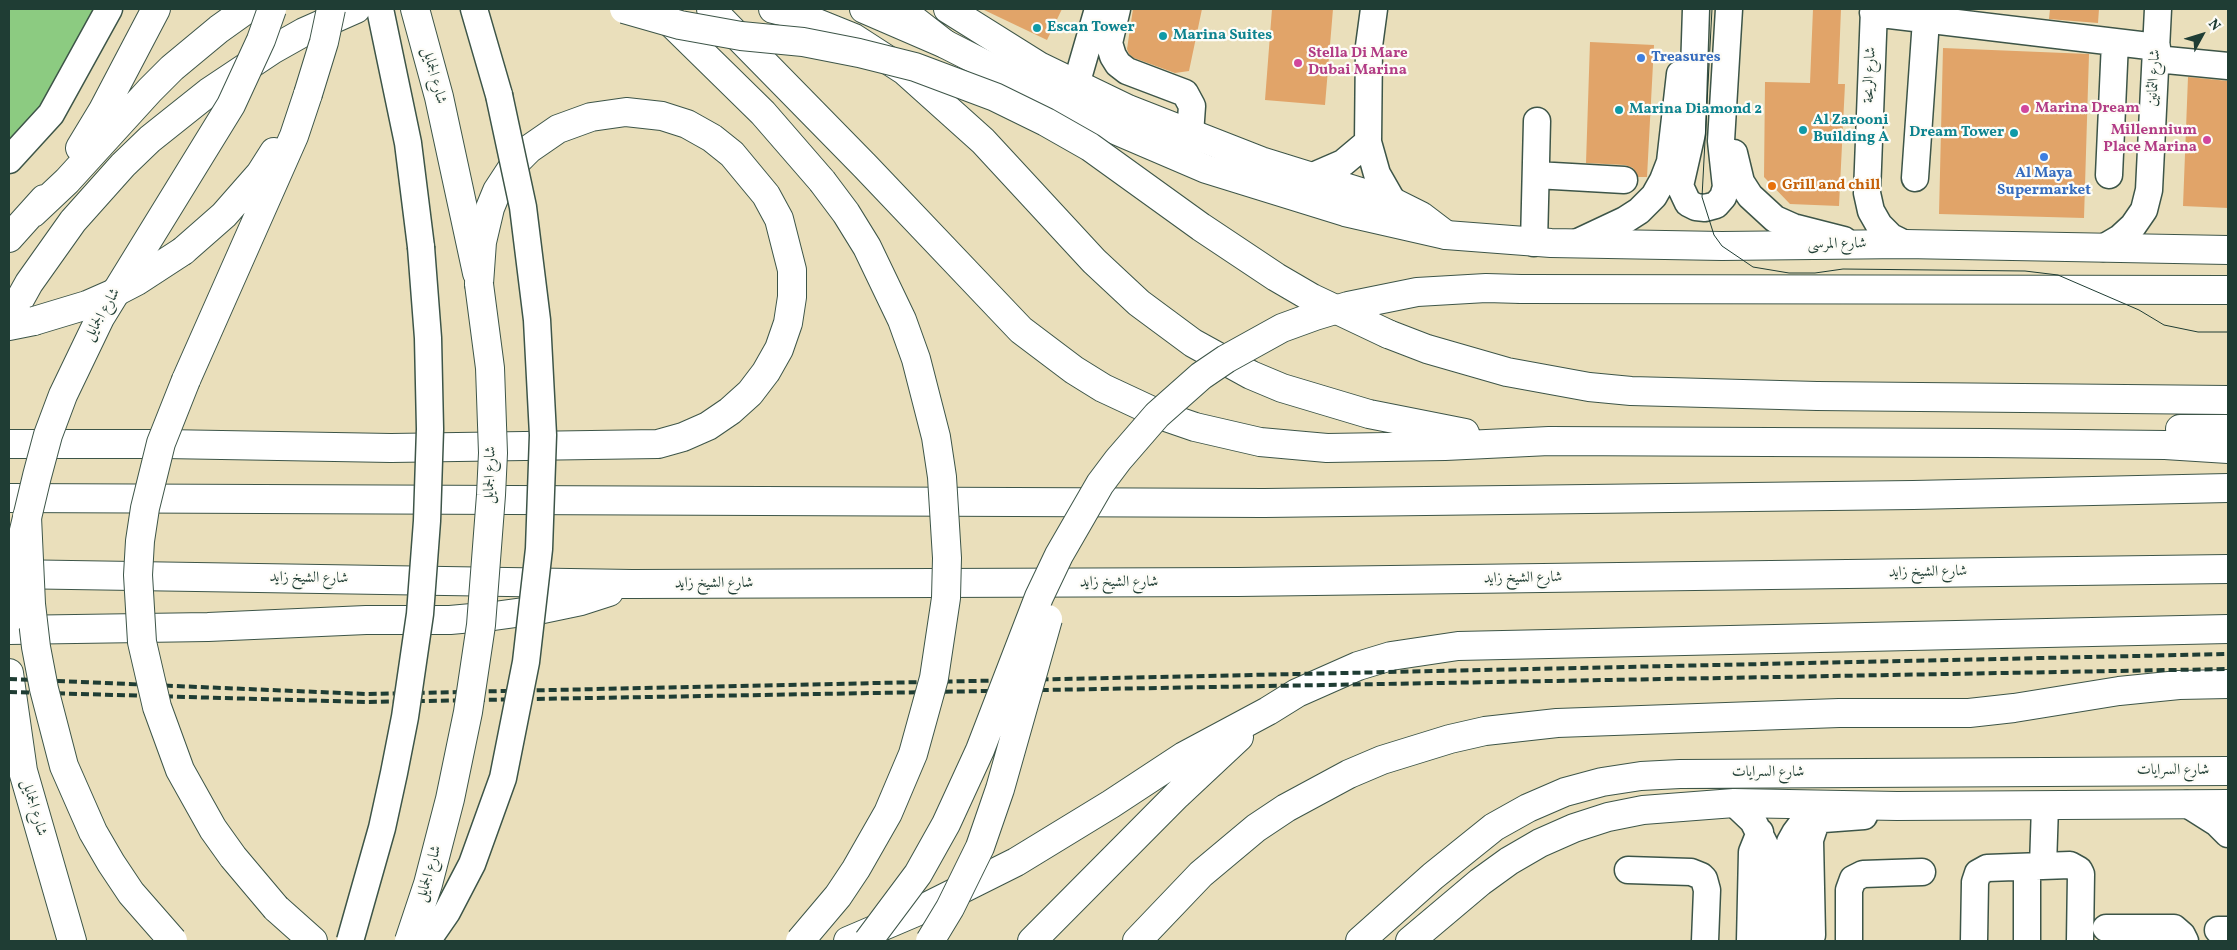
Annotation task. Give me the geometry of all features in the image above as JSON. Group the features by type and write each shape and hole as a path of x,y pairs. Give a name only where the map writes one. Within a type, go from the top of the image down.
{"main road":[{"path":"32,213 70,163 95,123 156,9"},
{"path":"9,238 32,213 67,181 138,102 172,68 219,29 247,9"},
{"name":"شارع الجمايل","path":"9,619 15,568 48,435 80,356 100,318 231,105 261,40 272,9"},
{"path":"313,941 276,908 233,857 213,829 196,800 174,755 157,707 142,642 138,575 140,541 161,443 186,380 294,136 324,42 331,9"},
{"path":"9,319 34,275 72,221 97,192 150,139 209,92 272,50 304,32 356,9"},
{"name":"شارع الجمايل","path":"409,941 430,875 450,799 468,712 480,625 493,453 490,368 479,284 439,96 415,9"},
{"path":"624,9 680,25 741,36 803,42 859,52 914,67 995,97 1090,146 1225,244 1283,281 1349,317 1427,349 1507,372 1589,387 1672,392 1817,396 2228,400"},
{"path":"656,9 763,113 793,146 846,213 886,284 905,328 927,398 941,469 946,517 946,598 934,678 925,716 901,784 872,841 838,896 800,941"},
{"path":"711,9 865,166 1021,330 1074,370 1133,403 1164,416 1228,436 1294,446 1327,448 1445,446 1549,441 2165,445 2228,449"},
{"path":"773,9 798,15 847,35 905,71 958,116 1094,261 1139,303 1179,333 1221,360 1282,388 1369,414 1458,432 1549,441"},
{"path":"864,9 945,44"},
{"path":"900,9 945,44"},
{"path":"948,9 1034,62 1128,109 1261,161 1393,202 1421,216 1446,235"},
{"name":"شارع المرسى","path":"945,44 1108,127 1206,169 1345,212 1446,235 1534,243 1722,246 1905,244 2228,250"},
{"path":"9,326 61,314 87,305 137,281 183,251 224,215 260,174 308,94"},
{"path":"9,444 166,444 391,448 631,446 658,444 684,437 708,426 730,412 750,393 766,372 779,349 788,323 791,306 792,270 778,219 766,195 732,154 712,138 687,124 662,116 626,112 591,117 558,129 529,150 506,176 490,208 482,242 479,284"},
{"path":"868,941 912,882 946,824 987,734 1045,583 1106,476 1157,415 1201,376 1251,344 1282,328 1315,316 1382,298 1452,289 2228,290"},
{"path":"1987,443 2072,432 2115,429 2228,429"},
{"path":"9,498 1264,503 1923,495 2228,488"},
{"path":"27,517 31,604 36,647 48,706 64,766 93,832 111,863 132,893 173,941"},
{"path":"930,941 966,878 991,814 1071,536"},
{"name":"شارع الشيخ زايد","path":"9,574 632,584 1228,582 2228,569"},
{"path":"9,630 208,627 366,620 450,620 494,616 580,601 632,584"},
{"path":"848,941 916,912 1016,862 1111,804 1190,752 1268,711 1296,693 1358,666 1399,654 1458,646 2228,629"},
{"name":"شارع الجمايل","path":"9,672 23,771 72,941"},
{"path":"1137,941 1201,874 1242,839 1286,808 1348,774 1382,760 1450,739 1485,731 1557,723 1839,713 1969,713 2126,690 2179,685 2228,684"},
{"path":"1032,941 1193,779 1268,711"},
{"name":"شارع السرايات","path":"1360,941 1433,876 1494,827 1528,808 1564,792 1602,782 1641,776 1800,773 2228,771"},
{"path":"1800,773 1810,812"},
{"name":"شارع السرايات","path":"1416,938 1480,882 1509,861 1540,843 1574,828 1608,817 1644,810 1734,803 1810,812 1897,806 2228,804"}],"street":[{"path":"9,160 50,114 109,9"},
{"path":"350,941 382,828 405,717 420,614 429,475 428,338 418,212 408,143 380,9"},
{"path":"427,941 447,912 472,864 503,778 526,662 539,549 542,492 541,377 531,263 512,150 474,9"},
{"path":"1076,84 1098,9"},
{"path":"1117,9 1110,43 1113,56 1118,64 1127,71 1185,93 1192,106 1190,134"},
{"path":"1374,9 1369,46 1368,142 1377,174 1393,202"},
{"path":"1576,243 1625,220 1639,211 1654,196 1663,180 1671,154 1688,9"},
{"path":"1696,9 1692,133 1680,186 1688,203 1696,207 1705,208 1716,205 1723,197 1726,186 1721,141 1729,9"},
{"name":"شارع الثمانين","path":"2104,248 2120,238 2133,226 2144,210 2149,190 2158,9"},
{"path":"1874,11 1926,20 2115,42 2156,53 2228,66"},
{"name":"شارع الريحة","path":"1874,11 1867,192 1871,211 1879,225 1891,236 1905,244"},
{"path":"1915,178 1926,20"},
{"path":"2109,175 2115,42"},
{"path":"1726,60 1732,90 1732,140 1735,163 1750,196 1775,219 1793,227 1862,245"},
{"path":"1534,243 1537,121"},
{"path":"1314,176 1343,164 1368,142"},
{"path":"1536,176 1624,180"},
{"path":"1734,803 1760,832 1770,861 1771,941"},
{"path":"2187,804 2217,823 2228,834"},
{"path":"2027,941 2035,866 2045,806"},
{"path":"1809,928 1817,872 1810,840 1812,832 1810,812"},
{"path":"1809,928 1790,842 1801,826 1810,820 1810,812"},
{"path":"1750,941 1744,915 1744,869 1760,832"},
{"path":"1974,941 1975,882 1978,872 1988,868 2070,865 2079,870 2081,874 2080,941"},
{"path":"1628,870 1691,872 1701,876 1706,884 1705,941"},
{"path":"1849,941 1849,890 1853,879 1863,874 1922,872"},
{"path":"2106,928 2174,928 2182,934 2185,941"}],"green space":[{"path":"9,9 113,9 9,167"}],"building":[{"name":"Escan Tower","path":"982,9 1062,9 1047,40"},
{"name":"Marina Suites","path":"1133,9 1202,9 1189,71 1175,73 1134,58 1129,54 1127,49"},
{"name":"Stella Di Mare Dubai Marina","path":"1272,9 1333,9 1325,105 1265,100"},
{"name":"Al Zarooni Building A","path":"1813,9 1841,9 1838,84 1845,84 1839,206 1790,204 1764,177 1765,82 1810,83"},
{"path":"2050,9 2099,9 2098,23 2049,19"},
{"name":"Marina Diamond 2","path":"1590,42 1654,45 1647,177 1638,177 1633,168 1625,165 1586,163"},
{"name":"Dream Tower","path":"1943,48 2089,54 2084,218 1939,214"},
{"name":"Millennium Place Marina","path":"2188,77 2228,81 2228,208 2183,206"}],"tram line":[{"path":"1712,9 1702,197 1714,235 1722,246 1753,267 1789,273 1815,273 1843,269 2025,271 2058,275 2139,310 2164,325 2198,332 2228,332"}],"railway":[{"path":"9,679 366,694 2228,654"},
{"path":"9,692 366,702 2228,669"}],"place":[{"name":"Escan Tower","path":"1037,28"},
{"name":"Marina Suites","path":"1163,36"},
{"name":"Treasures","path":"1641,58"},
{"name":"Stella Di Mare Dubai Marina","path":"1298,63"},
{"name":"Marina Dream","path":"2025,109"},
{"name":"Marina Diamond 2","path":"1619,110"},
{"name":"Al Zarooni Building A","path":"1803,130"},
{"name":"Dream Tower","path":"2014,133"},
{"name":"Millennium Place Marina","path":"2207,140"},
{"name":"Al Maya Supermarket","path":"2044,157"},
{"name":"Grill and chill","path":"1772,186"}]}
